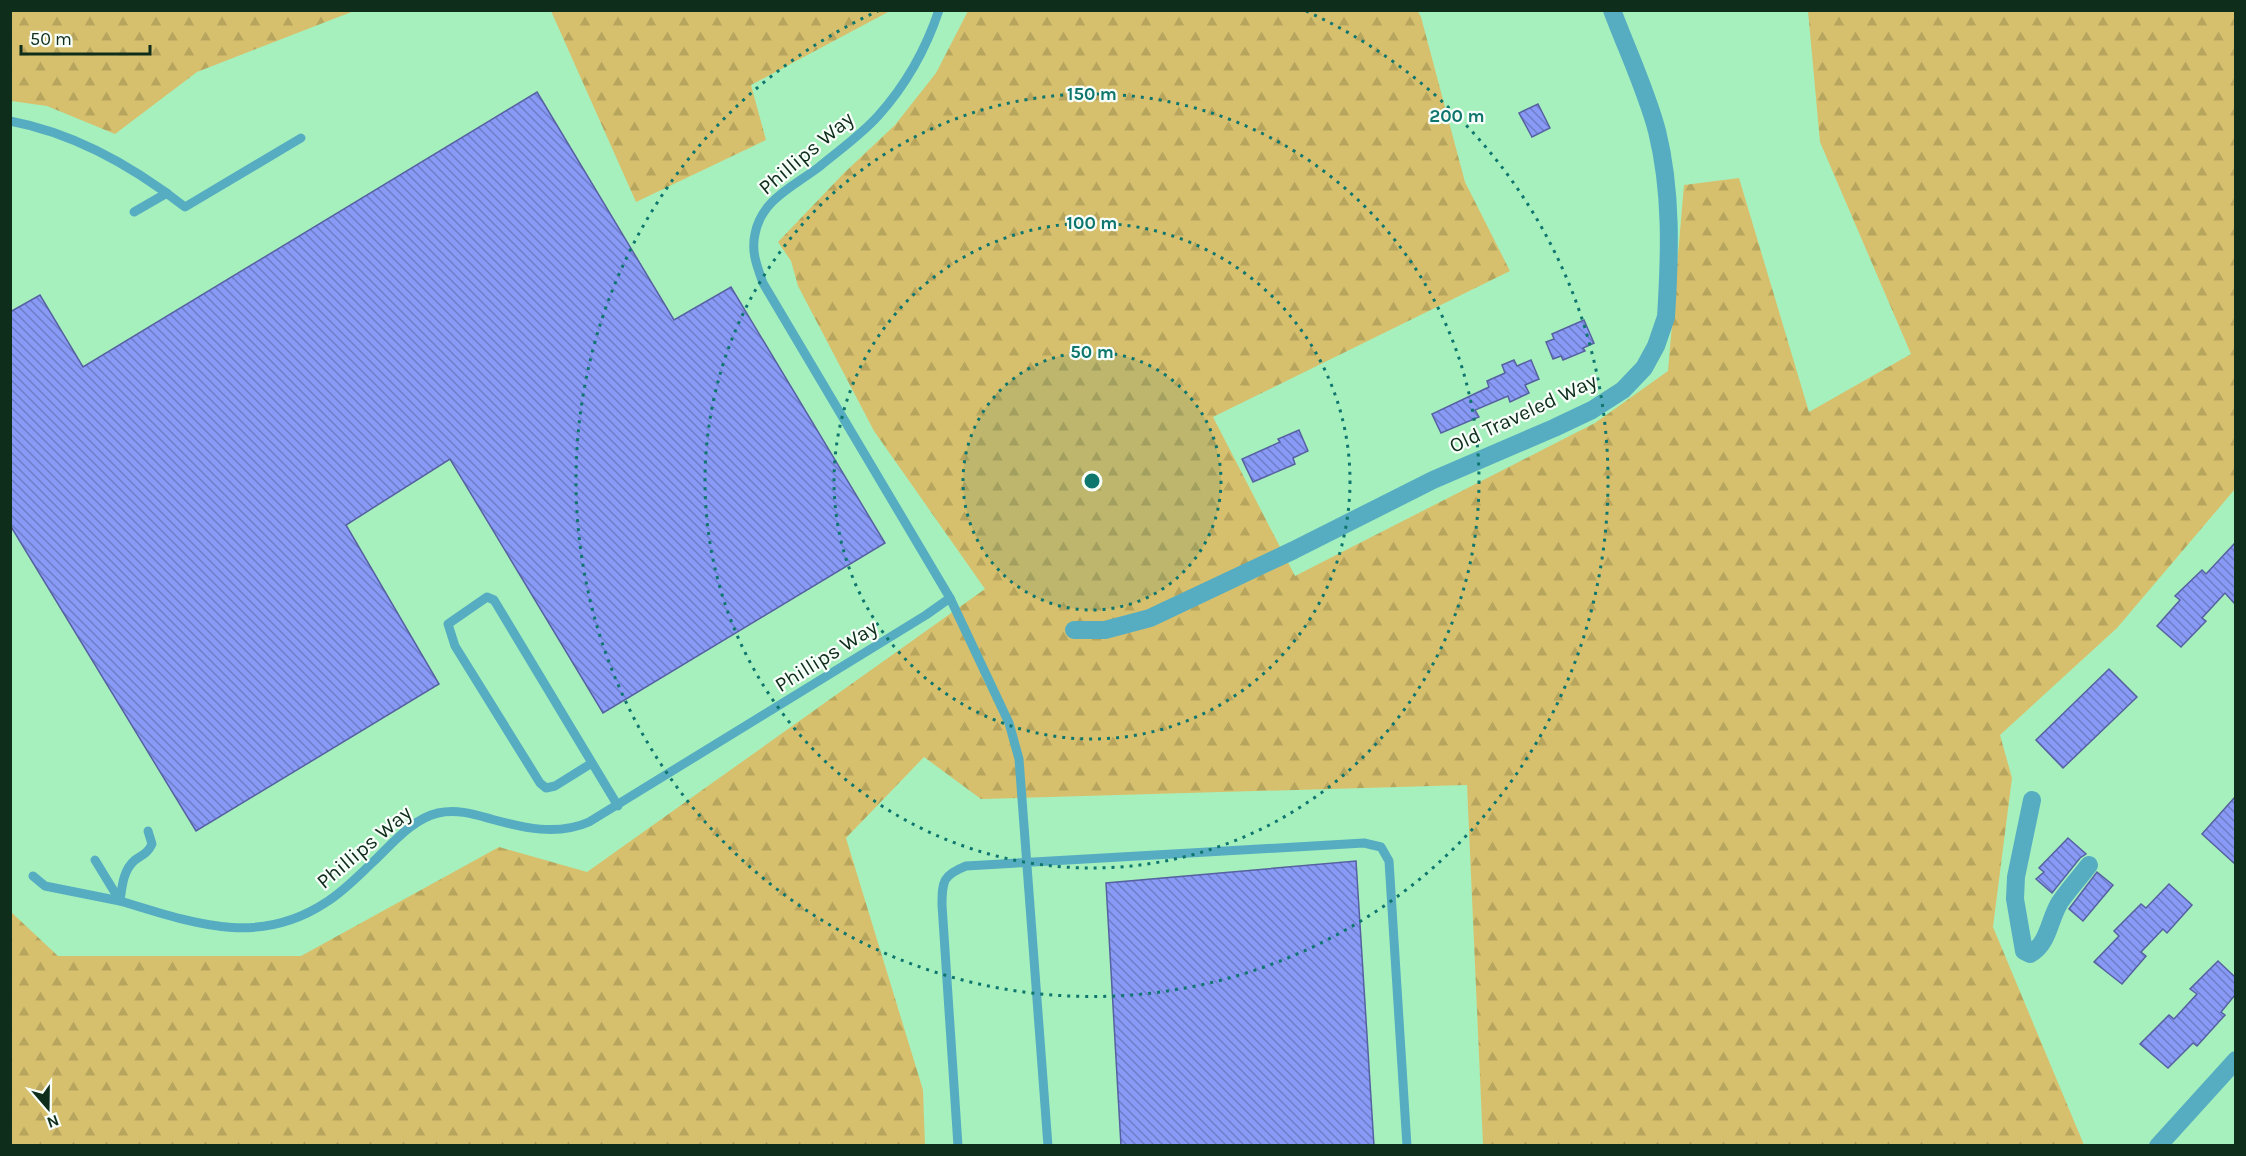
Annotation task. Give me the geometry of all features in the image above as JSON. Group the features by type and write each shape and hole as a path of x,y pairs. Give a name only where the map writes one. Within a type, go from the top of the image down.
{"street":[{"name":"Old Traveled Way","path":"1074,630 1105,630 1150,618 1484,456 1592,410 1623,390 1634,379 1651,357 1666,317 1669,219 1666,175 1656,129 1612,10"},
{"path":"2032,800 2016,877 2015,899 2024,951 2030,954 2045,940 2059,904 2090,865"},
{"path":"2158,1146 2235,1060"}],"lane":[{"name":"Phillips Way","path":"33,876 45,886 120,901 207,926 233,928 270,926 304,914 328,901 410,828 431,815 467,812 527,828 558,830 579,826 618,806 950,598 762,283 754,258 753,246 759,218 769,204 783,191 818,167 876,118 900,88 917,59 939,10"},
{"path":"10,121 49,131 86,146 136,171 185,207 301,138"},
{"path":"134,212 167,193"},
{"path":"592,763 555,786 546,788 540,783 454,646 448,624 487,597 494,600 618,806"},
{"path":"950,598 1009,723 1019,759 1048,1146"},
{"path":"120,901 124,875 128,867 149,850 152,844 152,837 148,831"},
{"path":"957,1146 942,885 950,872 966,866 1364,843 1381,847 1389,861 1407,1146"},
{"path":"95,860 120,901"}],"green space":[{"path":"11,10 354,11 197,72 115,134 47,106 11,101"},
{"path":"887,10 888,12 751,85 766,140 636,202 551,11"},
{"path":"1417,10 1421,17 1465,182 1510,271 1213,417 1295,576 1595,423 1668,371 1684,185 1739,178 1809,412 1911,354 1820,142 1808,11 2235,11 2235,489 2117,628 2000,735 2012,778 1993,927 2084,1145 1483,1145 1467,785 981,799 924,757 846,838 923,1090 925,1145 11,1145 10,911 58,956 301,956 499,847 587,872 985,589 874,431 798,286 791,261 778,242 844,173 895,125 936,73 968,11"}],"building":[{"path":"537,92 674,320 731,287 885,543 603,713 450,459 346,525 439,684 196,831 10,525 10,312 40,295 83,367"},
{"path":"1538,104 1550,128 1532,137 1519,113"},
{"path":"1584,320 1594,343 1583,348 1585,351 1563,360 1561,356 1553,359 1546,342 1554,339 1552,334"},
{"path":"1514,360 1517,366 1531,360 1539,379 1525,385 1529,393 1510,402 1508,396 1475,410 1479,417 1441,433 1432,414 1489,387 1487,381 1505,373 1502,365"},
{"path":"1299,430 1308,451 1293,458 1295,464 1253,482 1242,459 1280,442 1278,439"},
{"path":"2235,543 2235,604 2225,593 2202,618 2206,621 2181,647 2157,626 2180,600 2175,596 2202,570 2206,574"},
{"path":"2109,669 2137,697 2063,768 2036,740"},
{"path":"2235,797 2235,864 2202,834"},
{"path":"2068,838 2086,854 2080,858 2052,893 2036,879 2044,872 2039,868"},
{"path":"1356,861 1374,1146 1121,1146 1106,883"},
{"path":"2097,872 2113,885 2083,921 2069,909"},
{"path":"2169,884 2192,905 2167,933 2163,929 2141,952 2146,956 2122,984 2094,962 2119,936 2114,931 2141,904 2146,908"},
{"path":"2218,961 2235,977 2235,995 2221,1012 2225,1015 2197,1046 2193,1043 2168,1068 2140,1044 2169,1015 2174,1019 2197,994 2190,989"}]}
